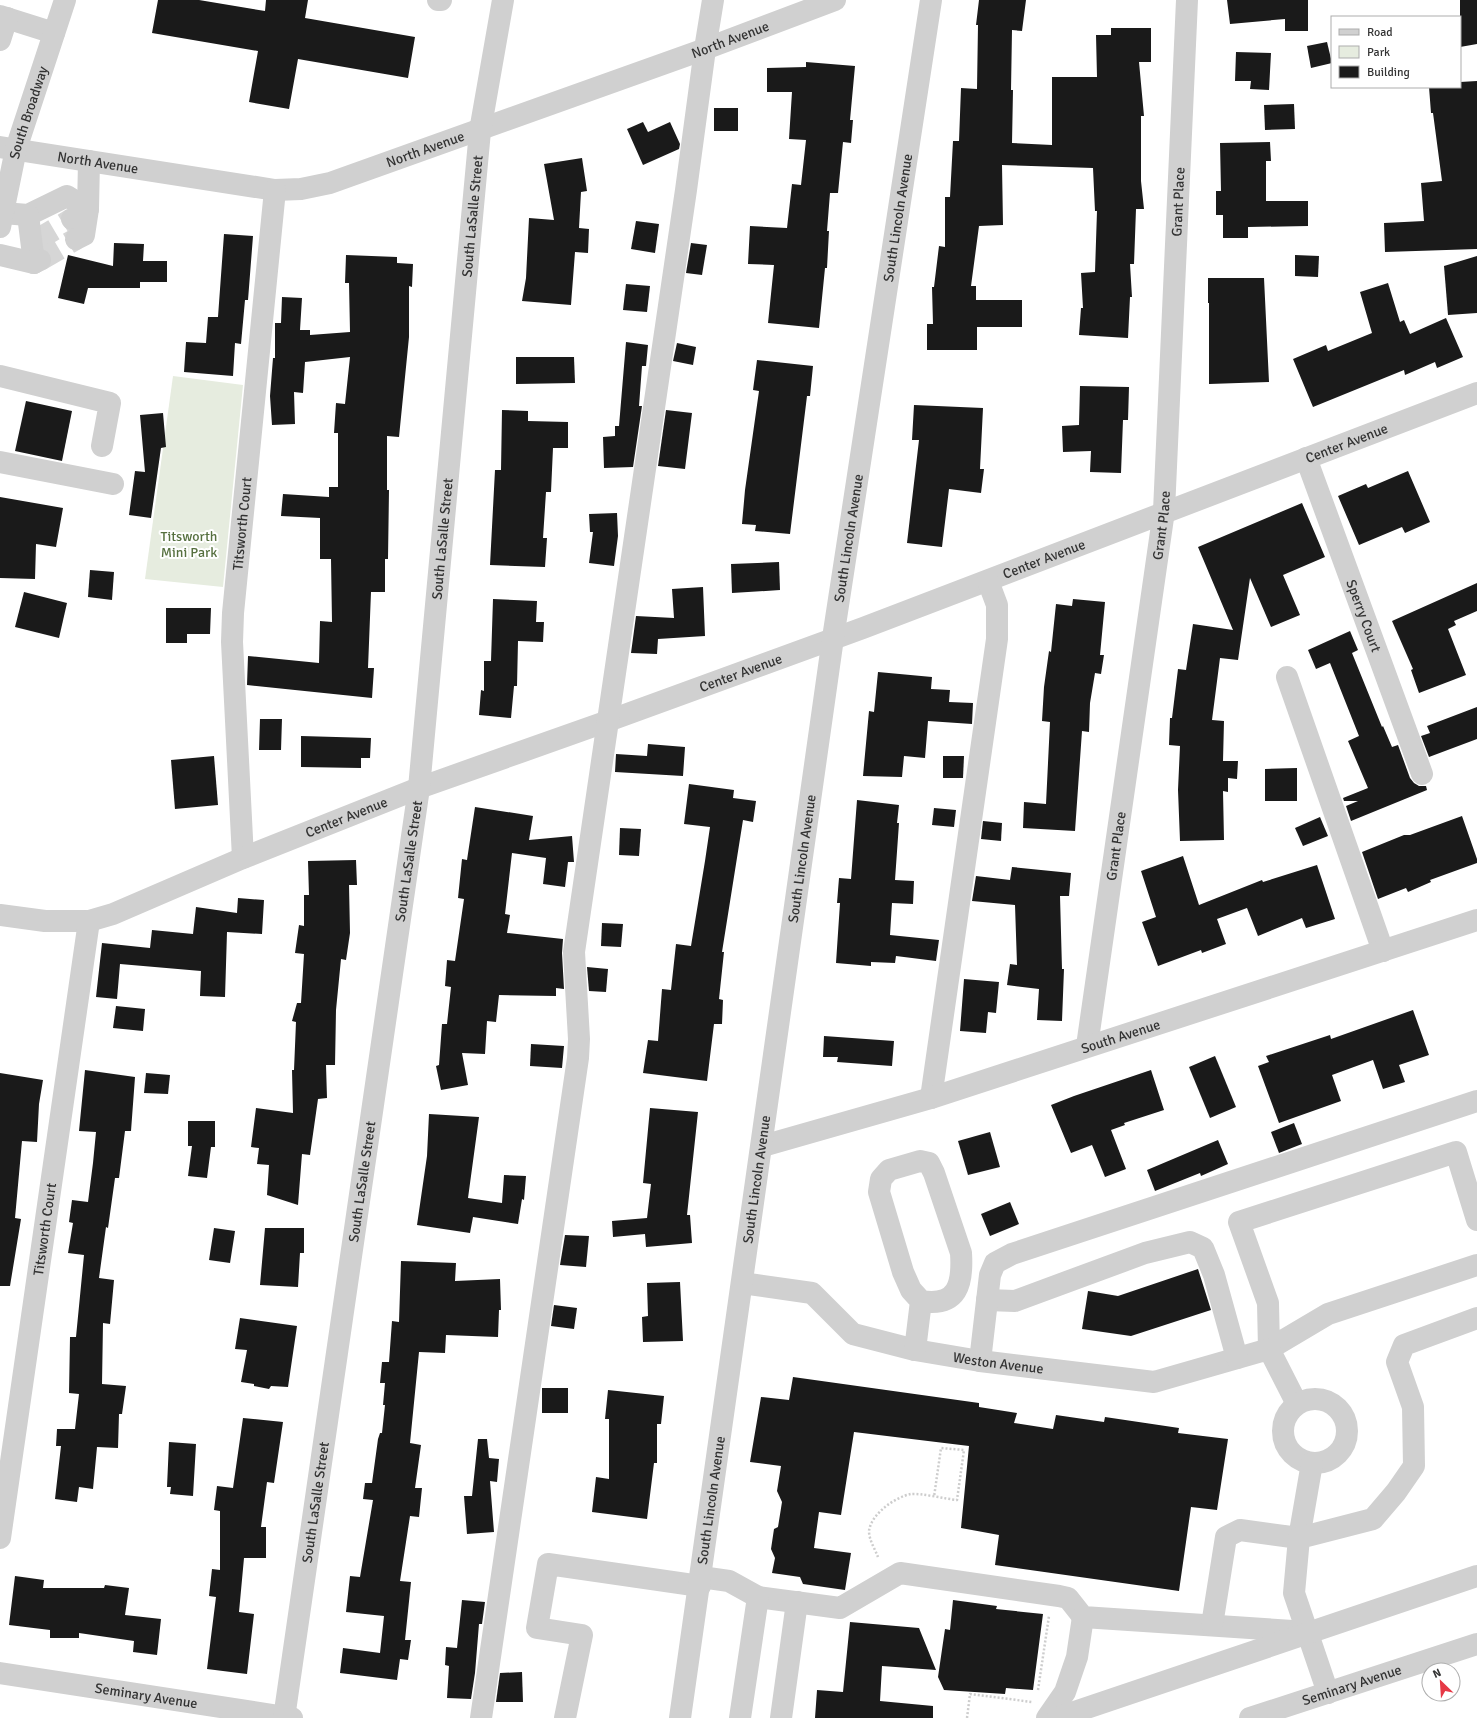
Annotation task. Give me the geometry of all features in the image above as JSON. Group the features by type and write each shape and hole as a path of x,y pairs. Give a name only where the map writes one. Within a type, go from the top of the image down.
{"street":[{"name":"South Broadway","path":"2,220 8,148 54,33 65,0"},
{"name":"South LaSalle Street","path":"287,1718 419,788 480,131 504,0"},
{"path":"481,1718 578,1058 579,1039 574,952 713,0"},
{"name":"North Avenue","path":"8,148 274,190 301,189 330,183 480,131 835,0"},
{"name":"South Lincoln Avenue","path":"680,1718 763,1146 833,638 931,0"},
{"name":"Grant Place","path":"1087,1046 1164,511 1187,0"},
{"path":"0,40 4,17 54,33"},
{"path":"2,220 28,215 67,196 79,222 89,161"},
{"name":"Titsworth Court","path":"243,858 232,642 233,613 274,190"},
{"path":"0,255 35,252 28,215"},
{"path":"0,376 110,403 102,446"},
{"name":"Center Avenue","path":"0,915 45,921 89,921 113,914 243,858 419,788 608,721 988,581 1164,511 1477,393"},
{"name":"Sperry Court","path":"1306,458 1422,774"},
{"path":"0,462 113,484"},
{"path":"931,1098 997,639 997,605 988,581"},
{"path":"1287,678 1383,951"},
{"name":"South Avenue","path":"763,1146 931,1098 1477,920"},
{"name":"Titsworth Court","path":"0,1538 89,921"},
{"path":"980,1361 990,1275 995,1263 1012,1254 1477,1101"},
{"path":"1297,1404 1269,1349 1268,1303 1239,1222 1456,1152 1477,1220"},
{"path":"920,1161 930,1163 934,1172 961,1253 962,1267 960,1282 954,1294 934,1303 922,1300 911,1290 903,1272 879,1192 882,1179 889,1170 920,1161"},
{"path":"987,1300 1015,1301 1145,1253 1190,1242 1203,1248 1214,1275 1237,1358"},
{"name":"Weston Avenue","path":"742,1284 812,1293 853,1334 915,1350 980,1361 1154,1382 1269,1349 1328,1314 1477,1265"},
{"path":"915,1350 922,1300"},
{"path":"1212,1625 1226,1537 1240,1530 1299,1538 1373,1519 1396,1492 1414,1466 1413,1407 1398,1362 1404,1345 1477,1318"},
{"path":"1316,1398 1326,1400 1335,1405 1342,1412 1348,1431 1346,1441 1341,1450 1333,1458 1323,1462 1312,1463 1301,1460 1292,1453 1285,1444 1283,1433 1284,1422 1289,1412 1297,1404 1316,1398"},
{"path":"1312,1463 1299,1538 1294,1593 1328,1693"},
{"path":"565,1718 582,1635 537,1628 548,1564 700,1582 729,1581 758,1597 840,1608 900,1573 1068,1598 1083,1617 1078,1657 1065,1692 1042,1710"},
{"path":"1057,1718 1477,1576"},
{"path":"740,1718 758,1597"},
{"path":"781,1718 797,1602"},
{"path":"1083,1617 1308,1632"},
{"name":"Seminary Avenue","path":"1250,1718 1477,1644"},
{"name":"Seminary Avenue","path":"0,1674 287,1718"}],"path":[{"path":"878,1557 872,1544 869,1531 875,1518 884,1507 896,1499 913,1494 934,1497 957,1500 964,1450 941,1448 934,1497"},
{"path":"1038,1695 1050,1611"},
{"path":"966,1718 970,1694 1042,1710"}],"green space":[{"name":"Titsworth Mini Park","path":"173,376 243,385 223,587 145,579"}],"building":[{"path":"158,0 199,0 265,11 266,0 308,0 305,18 415,37 408,78 298,59 289,109 249,102 258,51 152,33"},
{"path":"979,0 1026,0 1022,31 1012,30 1012,143 1052,145 1052,77 1097,77 1096,35 1111,35 1111,28 1151,28 1151,62 1139,62 1144,116 1141,116 1141,181 1144,209 1136,209 1134,264 1130,264 1132,297 1130,297 1128,338 1079,335 1081,308 1083,308 1081,273 1095,272 1097,211 1095,211 1093,168 1002,165 1003,225 979,226 971,286 976,286 976,300 1022,300 1022,327 977,327 977,350 927,350 927,324 933,324 932,287 934,287 939,246 945,247 945,197 950,197 953,141 959,141 961,88 977,89 978,25 976,25"},
{"path":"1227,0 1308,0 1308,31 1285,31 1285,19 1230,24"},
{"path":"1460,0 1477,0 1477,44 1461,47"},
{"path":"1327,42 1331,63 1311,68 1307,46"},
{"path":"1236,52 1271,53 1269,90 1250,89 1251,81 1235,81"},
{"path":"806,62 855,66 850,120 853,120 851,143 843,142 838,193 830,193 827,231 829,231 827,268 825,268 819,328 768,323 774,265 748,264 750,226 787,228 792,184 801,185 806,140 789,139 792,92 767,92 767,68 806,67"},
{"path":"1477,81 1477,249 1385,252 1384,223 1424,221 1421,183 1442,181 1433,113 1431,113 1429,88 1461,88 1461,82"},
{"path":"1294,104 1295,129 1265,130 1264,105"},
{"path":"714,108 738,108 738,131 714,131"},
{"path":"643,122 648,132 670,122 680,144 679,149 643,165 627,129"},
{"path":"1270,142 1271,161 1266,161 1266,201 1308,201 1308,226 1248,227 1248,238 1223,238 1223,215 1216,215 1216,191 1221,191 1220,143"},
{"path":"582,158 587,191 581,192 579,228 589,229 588,253 575,252 571,305 522,301 526,278 529,218 554,220 544,164"},
{"path":"636,221 659,224 655,253 631,249"},
{"path":"224,234 253,236 248,300 245,300 241,344 235,343 233,376 184,372 186,342 206,343 208,317 218,317"},
{"path":"114,243 144,244 143,261 167,261 167,282 140,282 140,288 88,288 84,304 58,298 68,255 113,266"},
{"path":"691,243 707,245 702,275 686,273"},
{"path":"346,255 397,257 397,263 413,264 412,287 409,286 409,337 399,437 387,436 387,490 389,490 388,559 385,559 385,592 371,592 368,668 374,668 372,698 247,685 248,656 319,663 320,621 332,622 331,559 320,559 320,518 281,516 283,494 329,497 329,487 338,487 338,433 334,433 336,403 345,404 350,357 305,362 303,393 294,392 295,424 272,425 270,396 273,358 275,358 275,323 281,323 282,297 302,298 300,330 310,330 310,335 350,332 349,283 345,283"},
{"path":"1295,255 1319,256 1318,277 1295,276"},
{"path":"1477,256 1477,313 1448,315 1444,266"},
{"path":"1208,278 1264,278 1269,382 1209,384"},
{"path":"1388,283 1400,322 1404,320 1410,334 1446,318 1463,357 1437,368 1435,362 1405,375 1404,370 1313,407 1293,359 1326,345 1328,351 1372,333 1360,292"},
{"path":"626,284 650,286 647,312 623,310"},
{"path":"626,342 648,345 646,366 642,366 639,406 642,406 633,467 604,468 603,437 615,436 615,426 619,426"},
{"path":"677,343 696,347 693,365 673,361"},
{"path":"516,357 574,357 575,383 516,384"},
{"path":"757,360 813,366 810,396 807,396 790,534 755,531 756,525 742,524 745,490 759,391 753,390"},
{"path":"1080,386 1129,387 1128,420 1123,420 1121,473 1090,472 1091,451 1063,452 1062,426 1079,425"},
{"path":"26,401 72,411 62,461 15,451"},
{"path":"914,405 983,408 980,469 984,469 981,493 949,489 942,547 907,543 919,440 912,440"},
{"path":"502,410 528,411 528,421 568,422 568,448 553,448 551,492 546,492 543,538 547,538 545,567 490,565 495,470 501,470"},
{"path":"666,410 692,413 685,469 658,466"},
{"path":"163,413 166,447 161,448 151,518 129,515 135,471 145,472 140,415"},
{"path":"1408,471 1430,522 1405,533 1402,527 1359,545 1338,496 1366,484 1368,488"},
{"path":"0,497 63,508 56,547 36,544 35,579 0,578"},
{"path":"1302,503 1325,557 1283,575 1300,615 1271,627 1250,578 1238,660 1220,658 1212,720 1224,721 1223,761 1238,761 1237,779 1228,778 1228,792 1223,791 1224,840 1180,841 1178,790 1180,746 1169,745 1170,718 1172,718 1178,669 1186,670 1193,624 1233,630 1198,547"},
{"path":"617,513 618,536 614,566 589,563 593,532 590,532 589,514"},
{"path":"779,562 780,590 732,593 731,564"},
{"path":"90,570 114,572 112,600 88,597"},
{"path":"1477,583 1477,611 1454,621 1456,625 1448,629 1466,675 1419,693 1411,670 1413,669 1392,621"},
{"path":"703,587 705,636 658,639 657,654 631,653 636,616 674,618 672,589"},
{"path":"24,592 67,603 59,638 15,627"},
{"path":"493,599 537,601 536,622 544,622 543,642 518,641 517,686 514,686 511,718 479,715 481,690 484,691 484,661 491,661"},
{"path":"1073,599 1105,602 1100,655 1104,655 1101,674 1095,673 1090,703 1089,732 1082,731 1075,831 1023,828 1024,802 1046,804 1050,722 1042,721 1044,687 1049,651 1051,652 1056,604 1072,606"},
{"path":"166,608 211,608 210,634 187,634 187,643 166,643"},
{"path":"1350,631 1358,650 1352,653 1382,727 1383,726 1392,747 1398,745 1410,778 1419,786 1426,786 1427,790 1351,821 1346,806 1358,801 1344,801 1343,798 1368,788 1348,741 1359,736 1330,663 1316,669 1308,650"},
{"path":"878,672 932,677 931,689 950,690 949,702 973,703 972,724 928,721 925,758 904,756 902,777 863,776 869,711 874,712"},
{"path":"1477,707 1477,739 1429,757 1421,736 1430,733 1427,726"},
{"path":"260,719 282,719 281,750 259,750"},
{"path":"301,736 371,738 370,758 361,758 361,768 301,767"},
{"path":"648,744 685,747 683,776 615,772 616,754 647,756"},
{"path":"214,756 218,805 175,809 171,760"},
{"path":"943,756 964,756 963,778 943,778"},
{"path":"1297,768 1297,801 1265,801 1265,769"},
{"path":"689,784 734,790 733,798 756,801 753,822 743,820 722,952 724,952 719,999 723,1000 722,1024 714,1024 707,1081 643,1073 648,1040 658,1041 662,989 671,990 676,944 691,946 705,861 710,827 684,824"},
{"path":"857,800 899,805 895,880 914,881 913,904 892,903 890,935 939,940 936,961 896,956 895,963 871,962 871,966 836,963 840,903 837,903 839,878 851,879"},
{"path":"475,807 533,816 529,840 572,836 574,862 568,862 565,887 543,884 546,858 512,853 505,914 510,915 507,933 563,939 562,953 564,989 556,988 556,996 499,995 496,1022 487,1021 485,1054 462,1053 468,1085 441,1090 436,1066 439,1065 442,1024 447,1024 451,987 445,986 447,960 455,961 464,899 458,898 462,859 467,860"},
{"path":"934,808 956,810 954,827 932,825"},
{"path":"1462,816 1477,859 1477,863 1430,880 1431,882 1408,892 1406,888 1378,899 1362,852 1404,835 1410,835"},
{"path":"1320,817 1328,836 1303,846 1295,828"},
{"path":"983,821 1002,823 1001,841 981,839"},
{"path":"620,828 641,829 639,856 619,855"},
{"path":"1183,856 1199,905 1262,880 1263,882 1317,865 1335,919 1306,928 1302,918 1258,936 1247,908 1217,919 1226,944 1202,953 1201,950 1158,966 1142,922 1156,917 1141,871"},
{"path":"356,860 357,885 349,885 350,933 346,960 341,959 336,1010 335,1065 326,1065 327,1098 318,1099 310,1155 302,1154 298,1205 267,1195 269,1165 257,1164 259,1148 251,1147 256,1108 293,1113 292,1070 294,1070 296,1022 292,1021 297,1003 301,1003 304,954 295,953 299,925 304,926 304,895 309,895 308,861"},
{"path":"1012,867 1071,873 1069,896 1060,896 1062,969 1064,969 1062,1021 1037,1020 1039,989 1007,985 1010,964 1017,965 1015,905 972,901 976,876 1010,880"},
{"path":"238,898 264,900 262,934 227,932 225,997 200,996 201,971 120,964 117,999 96,997 102,943 150,948 152,930 193,934 196,907 237,913"},
{"path":"602,923 623,924 621,947 601,946"},
{"path":"587,967 608,969 606,992 589,991"},
{"path":"964,979 999,982 996,1013 988,1012 986,1033 960,1031"},
{"path":"116,1006 145,1009 143,1031 113,1028"},
{"path":"1413,1010 1429,1055 1399,1065 1405,1082 1383,1089 1373,1060 1332,1075 1341,1101 1279,1123 1258,1066 1269,1062 1266,1056 1330,1035 1331,1039"},
{"path":"824,1036 894,1041 892,1066 837,1062 838,1057 823,1057"},
{"path":"531,1044 564,1046 562,1068 530,1066"},
{"path":"1215,1056 1236,1107 1210,1118 1189,1067"},
{"path":"85,1070 135,1077 131,1131 125,1131 119,1178 115,1178 99,1278 114,1280 110,1324 103,1323 102,1384 126,1386 122,1414 119,1414 118,1448 97,1447 93,1489 79,1487 77,1502 55,1499 61,1446 56,1446 57,1429 75,1429 79,1394 69,1393 70,1337 76,1337 84,1255 68,1253 73,1223 69,1222 72,1200 88,1202 96,1132 79,1131"},
{"path":"1151,1070 1164,1110 1124,1123 1125,1125 1111,1130 1126,1169 1105,1177 1092,1145 1071,1153 1051,1105"},
{"path":"0,1073 43,1080 39,1104 37,1142 22,1141 15,1218 21,1219 10,1286 0,1286"},
{"path":"146,1073 170,1075 168,1094 144,1093"},
{"path":"650,1108 698,1112 687,1215 690,1215 692,1243 646,1247 645,1234 613,1237 612,1221 647,1218 651,1184 643,1183"},
{"path":"429,1114 479,1117 468,1198 502,1203 504,1175 526,1176 524,1200 522,1199 518,1224 473,1217 470,1233 417,1225 427,1156"},
{"path":"188,1121 215,1121 215,1147 211,1147 207,1178 188,1176 192,1146 188,1146"},
{"path":"1294,1123 1302,1144 1279,1153 1271,1132"},
{"path":"990,1132 1000,1167 968,1175 958,1141"},
{"path":"1218,1140 1228,1164 1201,1176 1200,1173 1155,1191 1147,1170"},
{"path":"1010,1202 1019,1224 990,1236 981,1214"},
{"path":"214,1228 235,1231 230,1263 209,1260"},
{"path":"265,1228 304,1228 304,1253 300,1253 298,1287 260,1285"},
{"path":"565,1235 589,1236 586,1267 560,1265"},
{"path":"401,1261 456,1263 455,1281 500,1279 501,1310 499,1310 498,1337 446,1335 445,1353 419,1352 410,1443 421,1445 415,1488 422,1488 419,1517 410,1516 400,1581 411,1582 405,1640 411,1640 408,1660 400,1659 397,1680 340,1673 343,1648 380,1653 384,1616 346,1612 350,1576 360,1577 373,1500 363,1499 365,1483 372,1483 378,1439 380,1433 382,1433 385,1405 383,1405 385,1383 380,1383 382,1362 389,1362 392,1321 399,1322"},
{"path":"1198,1269 1211,1310 1131,1336 1082,1329 1088,1291 1118,1296"},
{"path":"680,1282 683,1341 643,1342 642,1317 648,1316 647,1283"},
{"path":"554,1305 577,1308 574,1329 551,1326"},
{"path":"240,1318 297,1326 288,1387 271,1386 269,1389 254,1386 254,1384 241,1382 247,1350 235,1349"},
{"path":"793,1377 979,1403 979,1407 1017,1413 1014,1423 1053,1429 1056,1415 1104,1422 1105,1417 1179,1428 1178,1433 1228,1439 1217,1510 1191,1507 1179,1591 995,1565 999,1535 961,1528 969,1446 854,1432 841,1515 819,1512 814,1548 851,1553 845,1590 803,1584 800,1577 772,1573 775,1558 771,1549 774,1529 778,1527 782,1502 777,1491 781,1466 750,1462 761,1397 789,1400"},
{"path":"542,1388 568,1388 568,1413 542,1413"},
{"path":"608,1390 664,1396 661,1424 657,1424 657,1463 654,1463 647,1519 592,1512 596,1477 609,1479 609,1419 605,1419"},
{"path":"243,1418 283,1422 274,1483 267,1482 261,1527 266,1527 266,1558 244,1558 239,1612 254,1614 247,1674 207,1669 216,1597 209,1596 212,1569 220,1570 220,1511 214,1510 217,1486 233,1488"},
{"path":"478,1439 487,1439 489,1458 499,1459 497,1482 490,1481 494,1532 467,1534 464,1496 472,1496"},
{"path":"169,1442 196,1444 193,1496 170,1494 171,1487 167,1487"},
{"path":"15,1576 44,1580 43,1588 104,1588 105,1585 129,1588 125,1615 161,1619 157,1655 133,1652 134,1641 79,1633 79,1638 50,1638 50,1630 9,1625"},
{"path":"462,1600 485,1602 482,1624 479,1624 475,1673 471,1699 447,1698 449,1666 445,1665 446,1647 457,1648"},
{"path":"953,1600 997,1606 996,1609 1043,1614 1033,1690 1006,1688 1005,1694 944,1690 938,1677 945,1629 950,1630"},
{"path":"850,1622 919,1628 936,1670 882,1666 880,1701 933,1706 933,1718 815,1718 817,1690 843,1692"},
{"path":"522,1672 523,1702 496,1702 500,1673"}],"tunnel":[{"path":"35,241 72,219"},
{"path":"40,260 76,239"}]}
